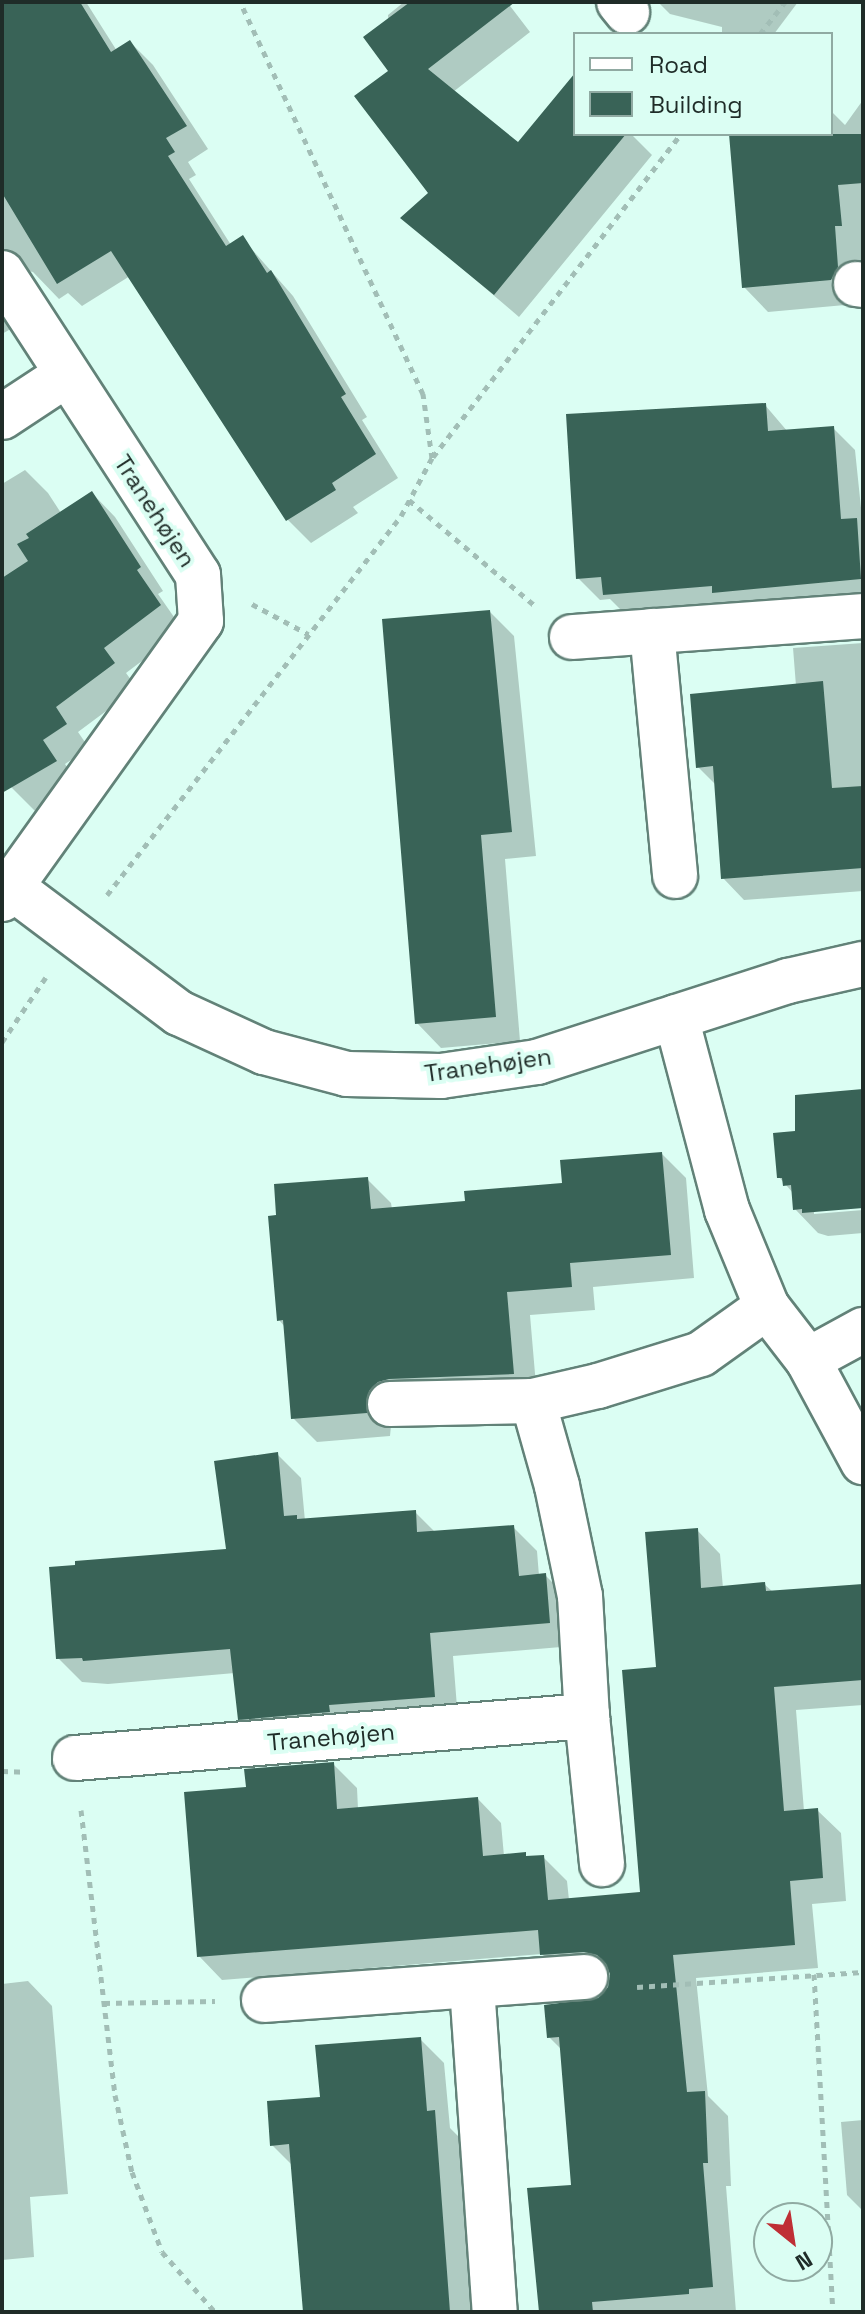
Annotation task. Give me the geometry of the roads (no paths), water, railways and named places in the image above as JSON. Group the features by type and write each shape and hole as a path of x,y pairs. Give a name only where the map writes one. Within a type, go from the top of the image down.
{"street":[{"name":"Tranehøjen","path":"2,273 198,575 201,621 7,893 179,1013 264,1052 347,1074 441,1076 537,1062 788,981 863,964"},
{"path":"2,417 66,375"},
{"path":"572,637 863,616"},
{"path":"652,631 675,876"},
{"path":"676,1017 727,1210 767,1307 808,1360 863,1462"},
{"path":"390,1404 533,1401 701,1354 767,1307"},
{"path":"808,1360 863,1330"},
{"path":"533,1401 557,1486 580,1596 587,1716 602,1864"},
{"name":"Tranehøjen","path":"75,1758 587,1716"},
{"path":"264,2000 585,1977"},
{"path":"472,1987 495,2312"}]}
